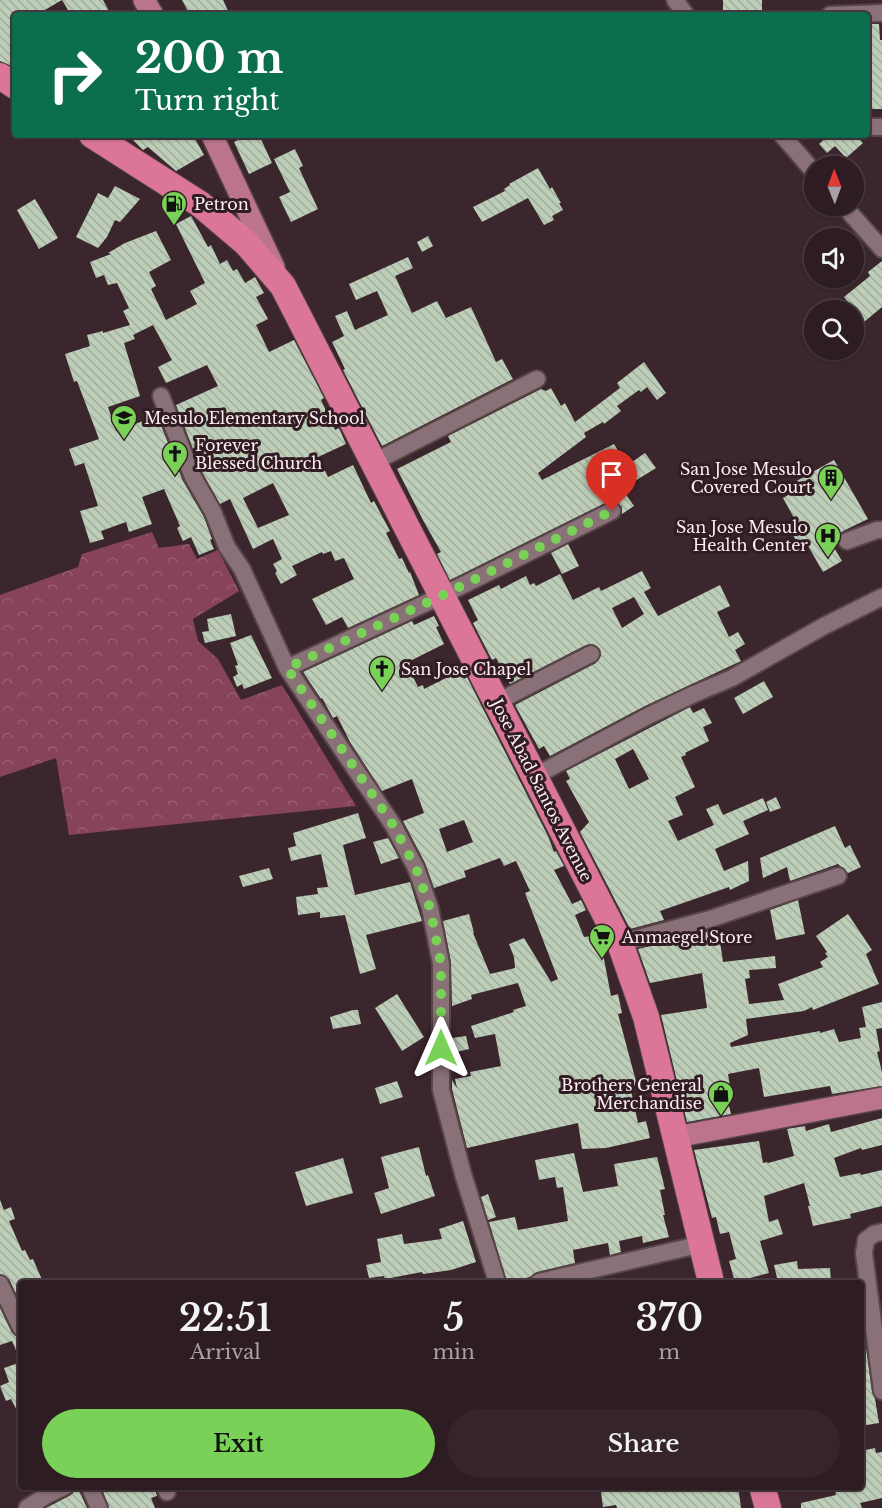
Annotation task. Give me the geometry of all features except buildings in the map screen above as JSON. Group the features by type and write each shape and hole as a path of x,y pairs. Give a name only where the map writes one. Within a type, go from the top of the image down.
{"highway":[{"name":"Jose Abad Santos Avenue","path":"97,138 200,204 246,243 283,286 620,943 646,1017 711,1280"},
{"path":"763,1490 768,1508"}],"main road":[{"path":"213,138 283,286"},
{"path":"676,1137 882,1098"}],"street":[{"path":"841,10 868,12"},
{"path":"785,138 804,160"},
{"path":"854,216 879,242"},
{"path":"374,462 537,379"},
{"path":"161,396 193,477 213,512 227,547 242,569 287,668 393,825 416,868 430,908 441,964 441,1090 463,1174 496,1280"},
{"path":"287,668 441,596 612,511"},
{"path":"847,541 882,530"},
{"path":"535,776 658,711 732,678 824,626 882,597"},
{"path":"497,702 591,654"},
{"path":"620,943 710,920 838,876"},
{"path":"882,1232 866,1240 864,1253 882,1391"},
{"path":"553,1280 702,1244"},
{"path":"0,1284 18,1322"},
{"path":"27,1508 58,1490"},
{"path":"91,1490 99,1508"}],"green space":[{"path":"152,532 159,548 189,544 197,559 218,550 239,591 193,619 198,641 218,659 241,700 282,685 356,806 69,835 56,758 0,777 0,595 78,567 82,554"}],"place":[{"name":"Petron","path":"174,227"},
{"name":"Mesulo Elementary School","path":"124,441"},
{"name":"Forever Blessed Church","path":"175,477"},
{"name":"San Jose Mesulo Covered Court","path":"831,501"},
{"name":"San Jose Mesulo Health Center","path":"828,559"},
{"name":"San Jose Chapel","path":"382,692"},
{"name":"Anmaegel Store","path":"602,960"},
{"name":"Brothers General Merchandise","path":"721,1117"}],"route":[{"path":"441,1048 441,964 430,908 416,868 393,825 287,668 441,596 612,511"}]}
